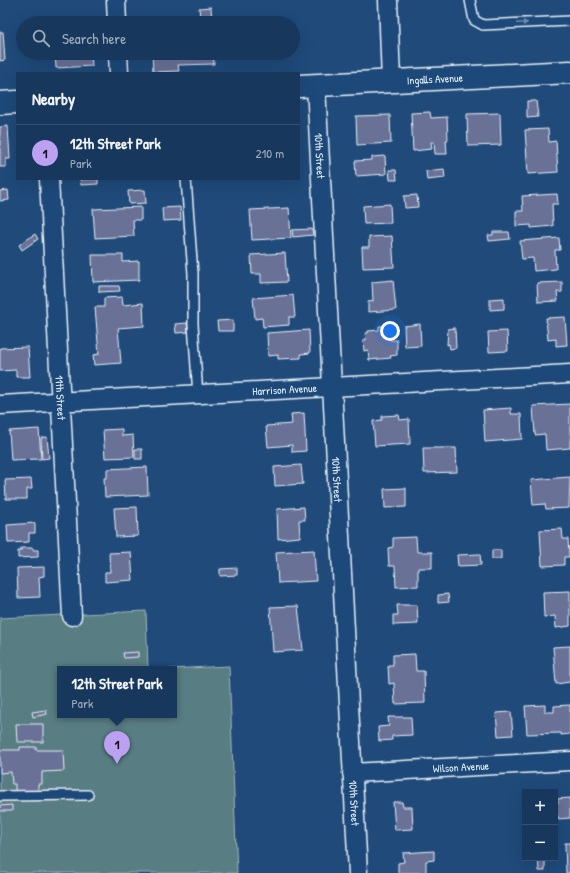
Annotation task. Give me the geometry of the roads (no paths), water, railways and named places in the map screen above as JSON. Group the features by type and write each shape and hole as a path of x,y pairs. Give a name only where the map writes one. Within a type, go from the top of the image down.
{"main road":[{"name":"Ingalls Avenue","path":"308,86 570,72"},
{"path":"0,103 16,102"}],"street":[{"path":"116,0 117,16"},
{"path":"388,0 391,82"},
{"path":"118,60 119,72"},
{"name":"10th Street","path":"308,86 331,388 358,873"},
{"name":"11th Street","path":"49,180 72,616"},
{"name":"Harrison Avenue","path":"0,405 570,374"},
{"name":"Wilson Avenue","path":"352,773 570,761"}],"lane":[{"path":"470,0 474,20 483,25 570,21"},
{"path":"186,180 193,274 193,324 198,395"},
{"path":"0,796 88,795"}],"place":[{"name":"12th Street Park","path":"117,764"}]}
